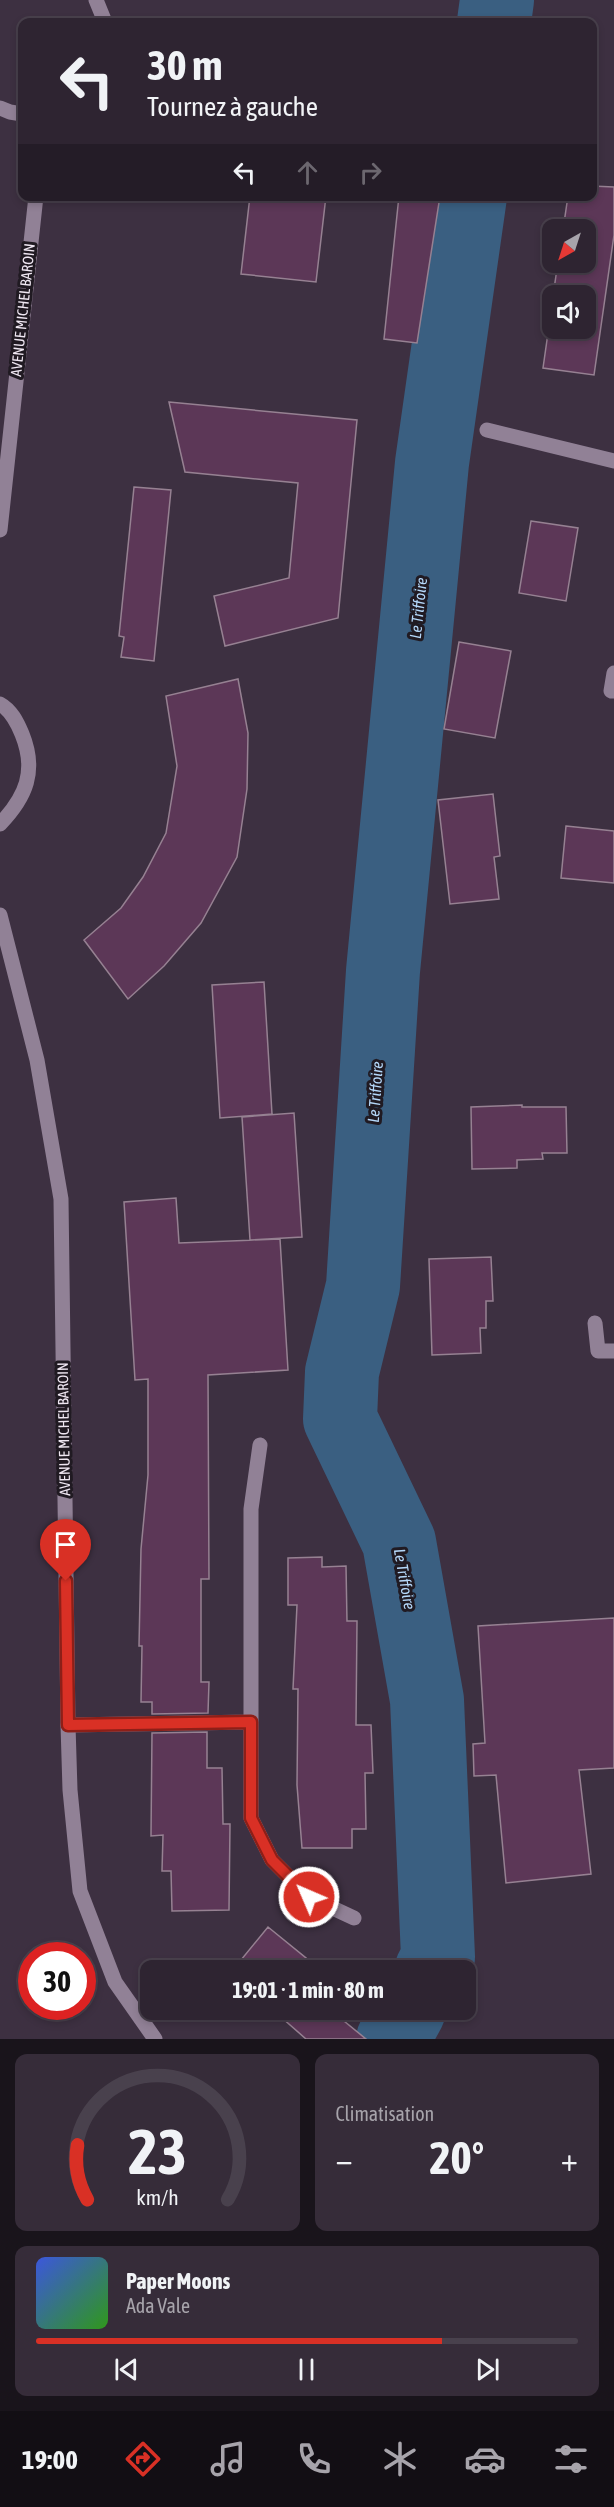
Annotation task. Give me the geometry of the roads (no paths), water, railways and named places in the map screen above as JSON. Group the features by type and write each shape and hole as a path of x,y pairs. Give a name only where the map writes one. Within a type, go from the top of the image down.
{"street":[{"path":"98,0 104,18"},
{"path":"0,108 18,113"},
{"name":"AVENUE MICHEL BAROIN","path":"0,530 35,201"},
{"path":"487,430 614,461"},
{"path":"614,673 611,691 614,691"},
{"path":"0,824 18,806 28,780 29,750 17,722 2,702"},
{"name":"AVENUE MICHEL BAROIN","path":"0,915 37,1060 61,1199 68,1725 70,1790 80,1891 115,1983 155,2039"},
{"path":"595,1323 598,1351 614,1351"},
{"path":"260,1445 251,1509 251,1818 272,1860 309,1897 354,1918"},
{"path":"68,1725 251,1722"}],"waterway":[{"name":"Le Triffoire","path":"495,18 497,0"},
{"name":"Le Triffoire","path":"436,1960 427,1700 399,1542 340,1419 342,1372 363,1286 383,971 432,463 469,201"},
{"name":"Le Triffoire","path":"393,2039 403,2020"}]}
